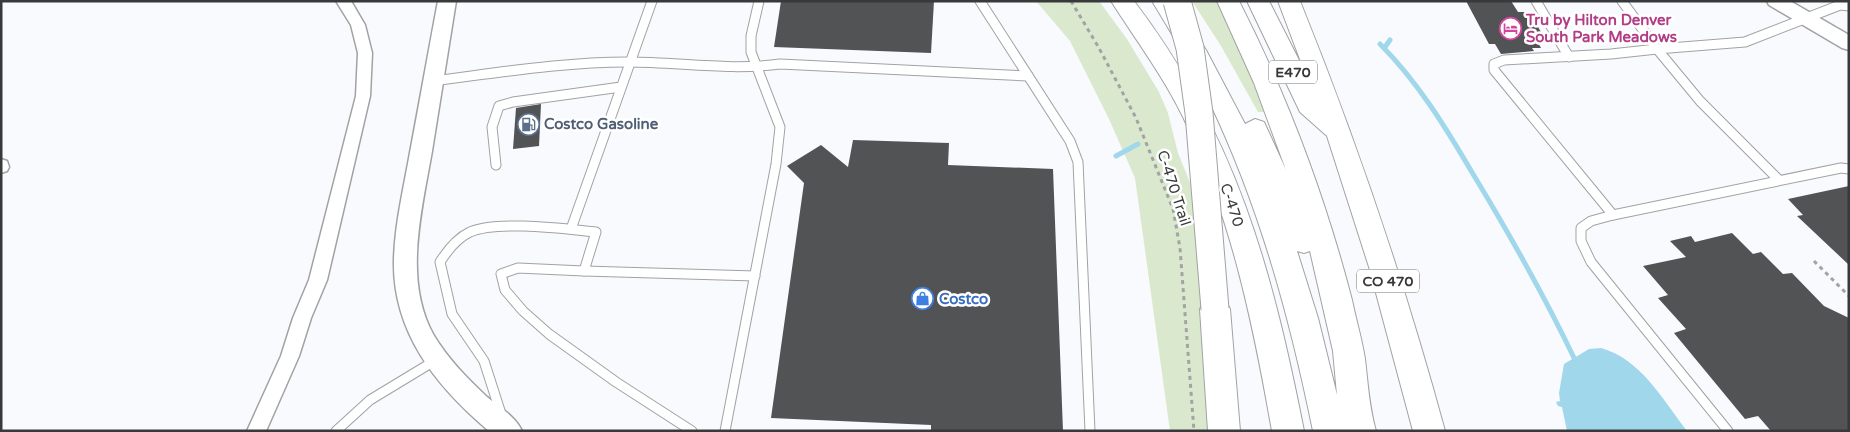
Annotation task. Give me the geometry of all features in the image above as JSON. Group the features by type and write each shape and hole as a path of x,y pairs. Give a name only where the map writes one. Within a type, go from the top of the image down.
{"highway":[{"name":"C-470","path":"1122,1 1159,53 1186,98 1210,146 1224,182 1260,300 1288,431"},
{"path":"1163,1 1224,105 1266,201 1301,312 1329,431"},
{"path":"1178,1 1190,48 1199,113 1224,431"},
{"path":"1183,1 1224,66 1255,127 1286,197 1303,239 1337,358 1353,399 1360,431"},
{"path":"1228,1 1272,96 1306,193 1344,328 1351,362 1353,399"},
{"name":"E470","path":"1258,1 1309,106 1340,133"},
{"path":"1289,1 1340,133"},
{"name":"CO 470","path":"1340,133 1390,287 1429,431"}],"main road":[{"path":"447,1 411,210 406,255 406,283 416,324 436,360 446,374 471,400 508,430"},
{"path":"1776,1 1849,44"}],"street":[{"path":"256,431 290,356 302,318 318,280 363,96 365,53 358,25 343,1"}],"lane":[{"path":"571,229 652,1"},
{"path":"725,431 780,132 751,52 751,36 759,1"},
{"path":"980,1 1070,142 1078,162 1090,431"},
{"path":"1536,1 1569,56"},
{"path":"1622,1 1656,49 1700,101 1779,180"},
{"path":"1613,215 1494,70 1494,64 1504,60 1744,42 1840,5 1849,6"},
{"path":"432,81 576,63 630,62 757,67 780,64 1028,76"},
{"path":"496,165 492,144 494,114 499,106 513,102 621,87"},
{"path":"1728,431 1604,280 1583,248 1579,232 1581,226 1590,220 1613,215 1779,180 1841,168 1849,169"},
{"path":"508,430 484,361 452,314 440,262 448,248 470,232 497,227 571,229 596,232 584,271"},
{"path":"692,431 573,354 527,317 502,287 501,274 518,268 755,276"},
{"path":"336,431 345,420 363,406 436,360"}],"path":[{"name":"C-470 Trail","path":"1071,1 1091,33 1127,101 1149,147 1173,209 1180,243 1194,431"},
{"path":"1814,261 1849,296"}],"green space":[{"path":"1036,1 1099,1 1127,39 1159,92 1168,113 1178,153 1195,195 1211,431 1170,431 1135,178 1109,119 1070,41"},
{"path":"1192,1 1217,1 1266,112 1258,112 1221,46"}],"water":[{"path":"1601,348 1615,353 1639,371 1660,394 1687,431 1567,431 1562,407 1558,406 1556,402 1560,401 1559,393 1564,364 1589,349"}],"building":[{"path":"781,1 934,1 931,53 774,47"},
{"name":"Tru by Hilton Denver South Park Meadows","path":"1466,1 1511,1 1518,12 1529,12 1541,32 1532,32 1541,48 1532,48 1534,51 1501,54 1495,44 1489,44"},
{"path":"541,104 539,146 513,149 516,108"},
{"name":"Costco","path":"853,140 949,143 948,165 1053,169 1063,431 931,431 931,425 771,418 804,183 787,166 821,145 848,167"},
{"path":"1849,186 1849,265 1797,216 1803,215 1788,199"},
{"path":"1732,233 1753,254 1761,252 1783,274 1792,273 1824,306 1849,318 1849,431 1771,431 1758,416 1745,419 1674,333 1686,329 1658,298 1668,295 1643,266 1686,257 1670,241 1691,236 1695,242"}],"waterway":[{"path":"1385,47 1390,40"},
{"path":"1380,44 1407,74 1431,106 1452,140 1527,266 1576,362"},
{"path":"1116,156 1138,144"}],"place":[{"name":"Tru by Hilton Denver South Park Meadows","path":"1510,29"},
{"name":"Costco Gasoline","path":"528,124"},
{"name":"Costco","path":"923,299"}]}
